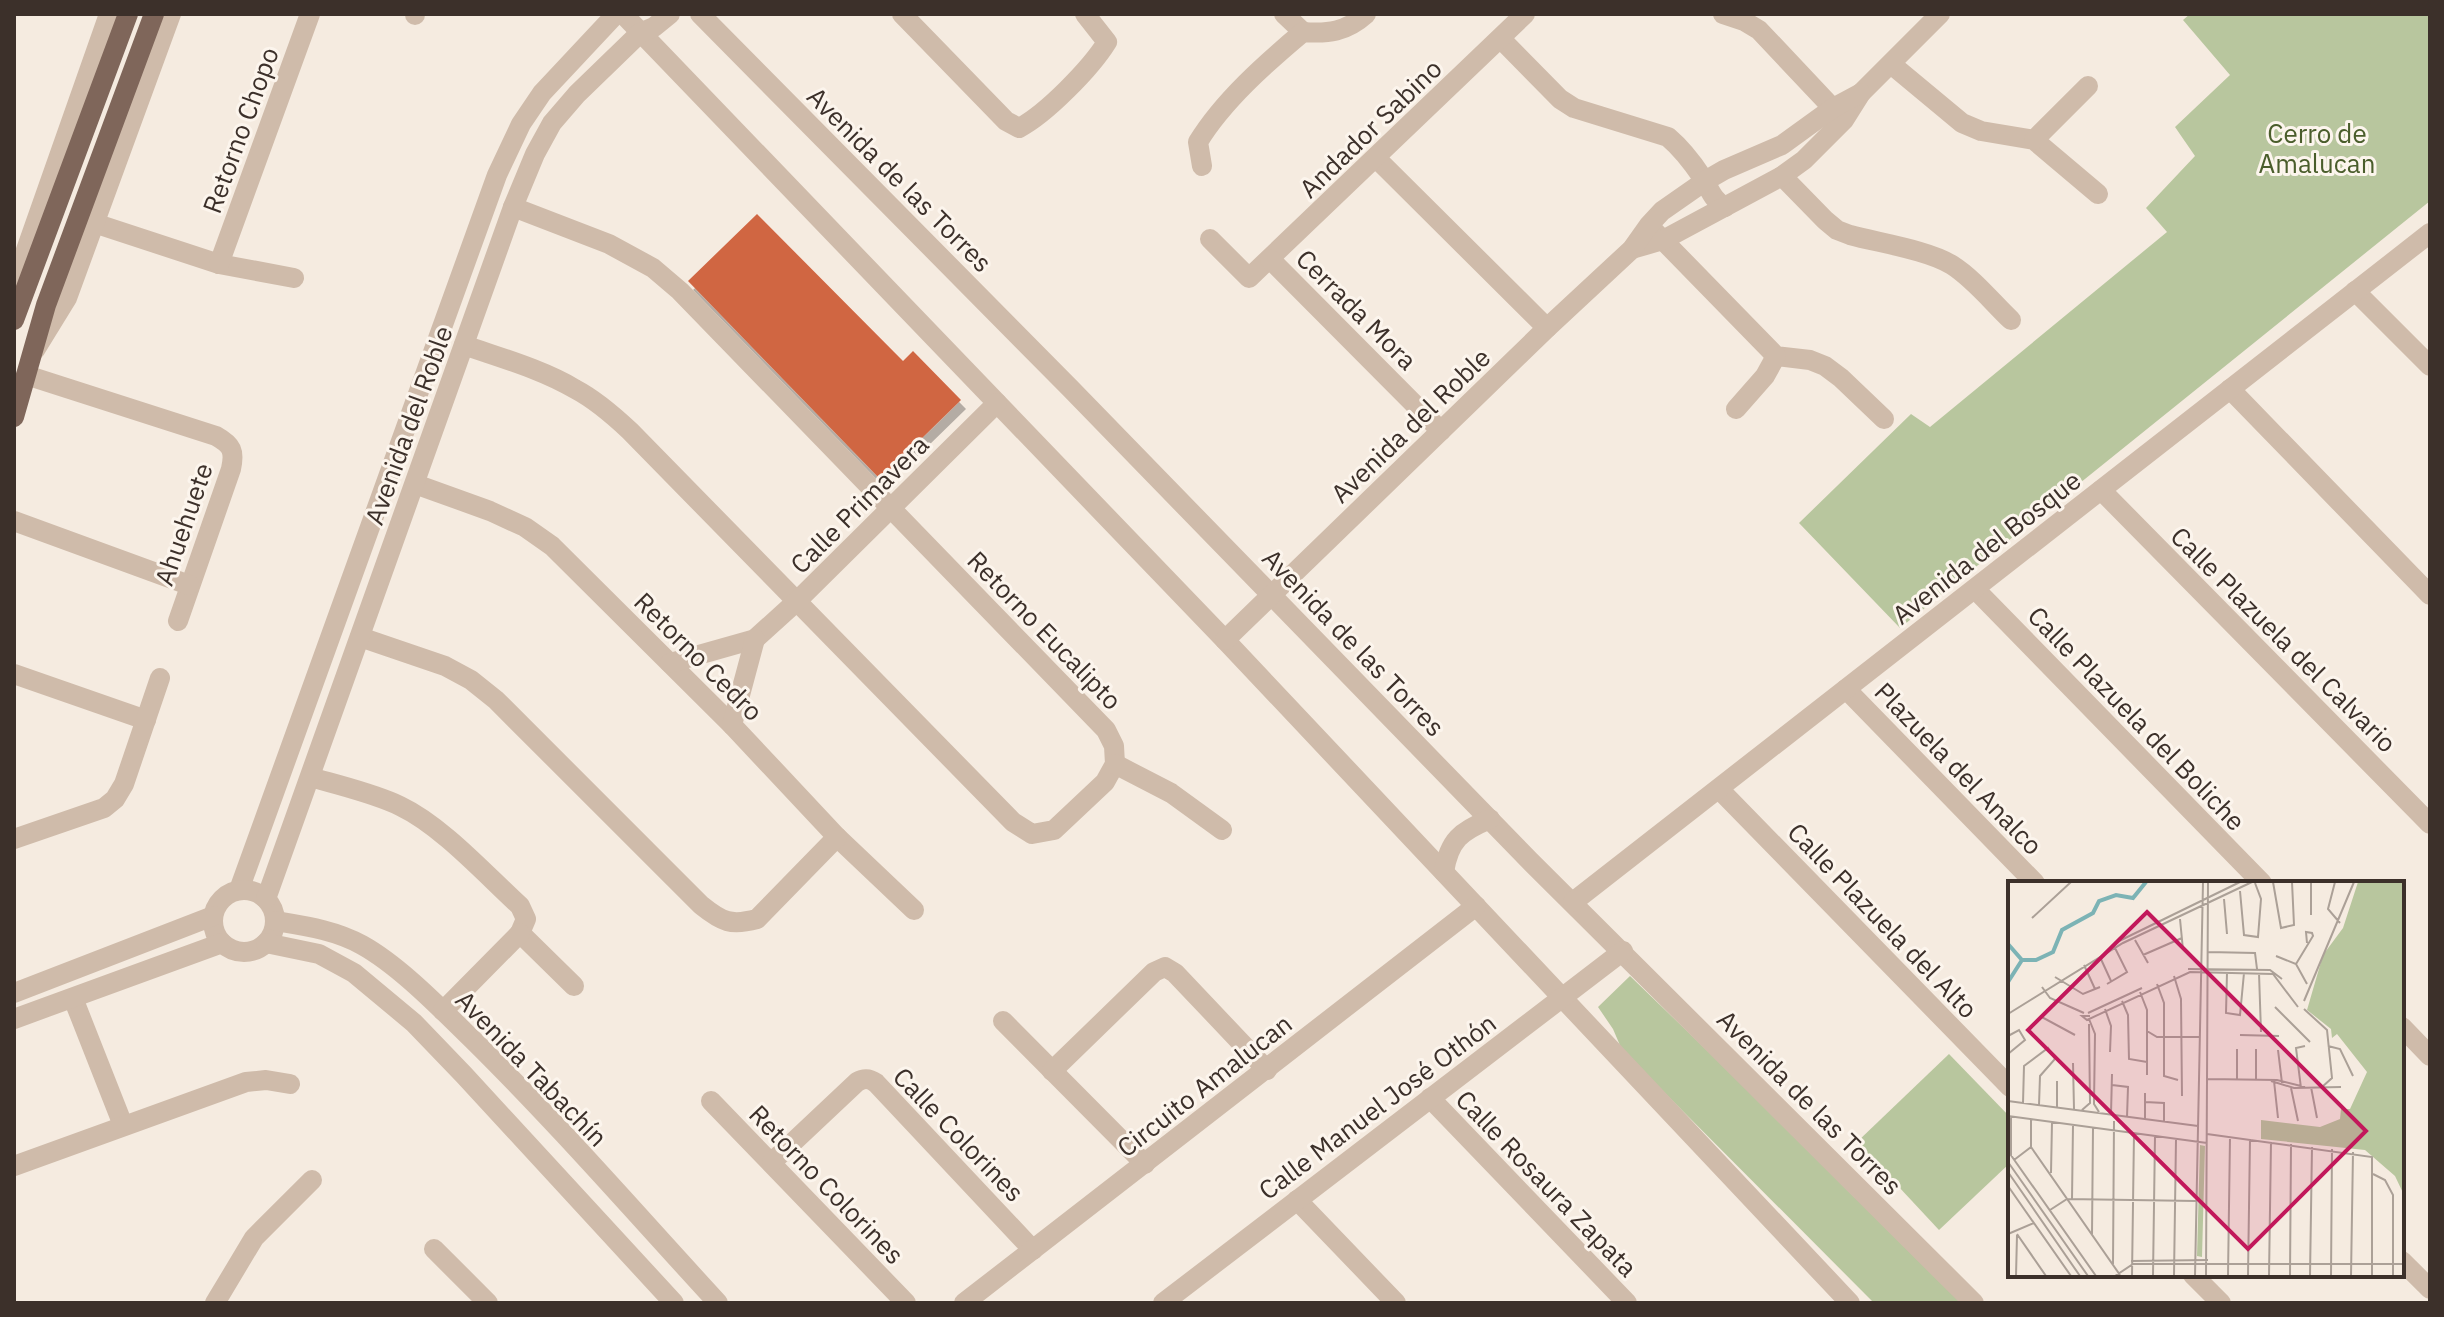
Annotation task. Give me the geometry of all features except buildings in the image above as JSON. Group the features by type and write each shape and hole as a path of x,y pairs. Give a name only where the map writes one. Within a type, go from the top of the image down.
{"main road":[{"path":"14,320 19,291 128,14"},
{"path":"14,417 46,305 154,14"}],"street":[{"path":"19,291 109,14"},
{"path":"33,353 67,298 171,14"},
{"name":"Retorno Chopo","path":"219,264 310,14"},
{"name":"Avenida del Roble","path":"239,890 497,175 521,124 542,93 616,14"},
{"path":"623,14 1225,640 1850,1303"},
{"name":"Avenida del Roble","path":"266,899 513,207 535,154 552,123 577,94 640,33 654,27 670,14"},
{"name":"Avenida de las Torres","path":"700,14 1490,819 1974,1303"},
{"path":"902,14 1006,121 1019,128 1033,120 1076,78 1107,42 1085,14"},
{"path":"1284,14 1303,32 1329,34 1357,22 1366,14"},
{"name":"Andador Sabino","path":"1210,239 1249,278 1525,14"},
{"path":"1723,14 1759,30 1838,114"},
{"name":"Avenida del Roble","path":"1656,232 1675,201 1705,181 1782,145 1838,114 1940,14"},
{"path":"1202,166 1198,142 1211,121 1303,32"},
{"path":"1501,39 1560,99 1574,108 1668,137 1679,146 1705,181 1712,196 1733,203 1737,181 1724,170"},
{"path":"1891,64 1962,123 1981,131 2034,140 2098,194"},
{"path":"2034,140 2088,86"},
{"name":"Avenida del Roble","path":"1225,640 1632,249 1656,232 1733,203 1782,176 1822,144 1838,114"},
{"path":"1376,158 1547,328"},
{"path":"1782,176 1837,230 1953,265 2011,320"},
{"name":"Retorno Eucalipto","path":"513,207 600,240 653,268 680,291 1106,730 1114,746 1115,764"},
{"path":"94,223 219,264 294,278"},
{"path":"1656,232 1776,356 1810,360 1825,366 1884,419"},
{"name":"Avenida del Bosque","path":"1573,902 2430,233"},
{"name":"Cerrada Mora","path":"1270,259 1441,431"},
{"path":"2355,291 2430,366"},
{"path":"464,345 544,374 604,407 1013,822 1032,834 1054,830 1105,782 1115,764 1171,793 1222,830"},
{"path":"1736,409 1765,376 1776,356"},
{"name":"Ahuehuete","path":"26,375 216,436 229,444 234,454 231,469 178,621"},
{"path":"2230,389 2430,595"},
{"name":"Calle Primavera","path":"670,663 755,639 997,403"},
{"name":"Retorno Cedro","path":"415,484 490,511 525,527 552,546 732,725 837,837 914,910"},
{"name":"Calle Plazuela del Calvario","path":"2101,490 2430,824"},
{"path":"14,521 189,585"},
{"name":"Calle Plazuela del Boliche","path":"1975,589 2260,881"},
{"path":"360,637 445,666 471,680 496,700 701,905 719,919 740,924 757,919 837,837"},
{"path":"732,725 755,639"},
{"path":"14,674 146,720"},
{"path":"14,839 104,808 115,799 124,784 160,678"},
{"name":"Plazuela del Analco","path":"1846,689 2033,881"},
{"path":"311,777 397,805 419,817 520,906 526,919 520,933 443,1011"},
{"name":"Calle Plazuela del Alto","path":"1719,789 2008,1085"},
{"path":"1444,872 1447,855 1456,839 1490,819"},
{"path":"239,890 253,891 266,899 275,921 266,943 252,951 236,951 222,943 214,930 213,916 217,904 239,890"},
{"name":"Circuito Amalucan","path":"964,1303 1476,906"},
{"path":"14,993 213,916"},
{"name":"Avenida Tabachín","path":"275,921 326,930 363,945 396,970 498,1065 718,1303"},
{"path":"520,933 574,986"},
{"path":"14,1019 222,943"},
{"name":"Avenida Tabachín","path":"266,943 319,954 354,973 414,1023 674,1303"},
{"name":"Calle Manuel José Othón","path":"1166,1302 1623,951"},
{"path":"1052,1071 1154,972 1165,967 1175,973 1267,1070"},
{"path":"73,998 123,1125"},
{"path":"1003,1021 1145,1164"},
{"path":"2404,1029 2430,1056"},
{"name":"Calle Colorines","path":"772,1162 857,1082 870,1079 1033,1250"},
{"path":"14,1166 246,1082 266,1080 290,1084"},
{"name":"Calle Rosaura Zapata","path":"1430,1098 1627,1303"},
{"name":"Retorno Colorines","path":"711,1101 906,1303"},
{"path":"215,1303 254,1238 312,1180"},
{"path":"1297,1200 1396,1303"},
{"path":"434,1249 488,1303"},
{"path":"2404,1263 2430,1289"},
{"path":"2195,1277 2221,1303"}],"green space":[{"name":"Cerro de Amalucan","path":"2190,14 2430,14 2430,201 1900,628 1799,523 1911,414 1930,427 2167,232 2146,208 2195,156 2175,127 2230,75 2183,20"},
{"path":"1630,976 1962,1303 1874,1303 1622,1050 1598,1007"},
{"path":"1949,1054 2008,1115 2008,1165 1939,1230 1857,1142"}]}
